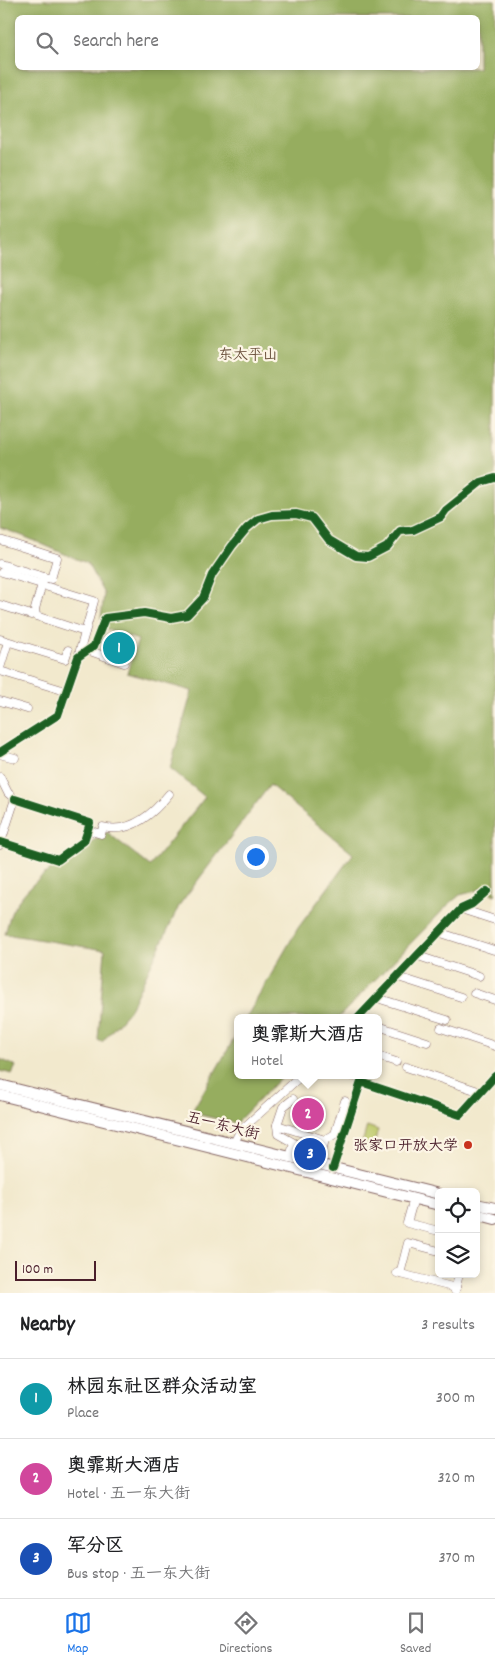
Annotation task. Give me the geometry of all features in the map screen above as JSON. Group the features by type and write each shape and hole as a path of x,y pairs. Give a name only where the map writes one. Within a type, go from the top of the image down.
{"main road":[{"name":"五一东大街","path":"0,1085 232,1148 296,1158 333,1168 435,1204"},
{"name":"五一东大街","path":"0,1095 232,1148 373,1183 435,1193"},
{"path":"480,1205 495,1208"},
{"path":"480,1215 495,1219"}],"street":[{"path":"78,657 94,646 103,620 108,617 144,613 179,617 193,610 203,598 212,575 241,535 258,519 272,515 304,514 312,518 329,540 341,549 356,556 368,557 387,547 400,531 413,530 441,517 446,510 481,482 495,478"},
{"path":"0,540 57,558 51,580 41,580 1,570"},
{"path":"41,580 34,610 36,616 85,632"},
{"path":"7,756 8,747 58,715 78,657 94,601 48,587"},
{"path":"0,605 31,615"},
{"path":"0,639 64,659 68,650"},
{"path":"8,642 0,670 58,690"},
{"path":"87,650 124,663"},
{"path":"0,701 27,709"},
{"path":"0,777 8,793 16,799 90,823 84,841 58,860 1,844 16,799"},
{"path":"88,830 101,834 103,827 117,830 141,820 154,812 169,794"},
{"path":"362,1014 461,909 472,904 487,891"},
{"path":"461,909 495,920"},
{"path":"440,933 494,950"},
{"path":"418,956 479,976"},
{"path":"398,977 461,997"},
{"path":"474,993 495,1000"},
{"path":"377,998 447,1020"},
{"path":"382,1027 427,1042"},
{"path":"441,1028 495,1046"},
{"path":"382,1057 396,1062"},
{"path":"406,1067 480,1092"},
{"path":"333,1168 361,1082 460,1115 495,1076"},
{"path":"232,1148 240,1131 298,1079"},
{"path":"293,1099 283,1107 278,1125 278,1134 294,1143 296,1158"},
{"path":"296,1158 305,1147 319,1149 323,1147 325,1140 335,1134 345,1100"},
{"path":"278,1125 325,1140"},
{"path":"414,1198 407,1223 435,1230"},
{"path":"435,1250 408,1243 397,1273 455,1290"}],"green space":[{"name":"东太平山","path":"0,0 495,0 495,895 481,888 460,895 342,1014 248,1014 298,928 353,854 270,785 180,904 129,1011 102,1042 98,1040 105,950 5,934 12,911 20,899 30,887 68,857 107,832 150,866 205,797 170,768 192,691 127,673 138,640 104,628 101,618 104,594 87,563 0,528"},
{"path":"234,1039 234,1079 279,1079 236,1123 191,1113"},
{"path":"0,1059 16,1066 12,1074 0,1071"},
{"path":"367,1126 378,1130 372,1150 361,1147"}],"cycle path":[{"path":"0,752 58,715 78,657 94,646 105,618 144,613 171,618 187,615 203,598 212,575 232,546 247,528 258,519 272,515 296,514 312,518 329,540 356,556 368,557 387,547 400,531 413,530 441,517 446,510 481,482 495,478"},
{"path":"1,842 58,860 84,841 90,823 15,799"},
{"path":"362,1014 461,909 472,904 487,891"},
{"path":"333,1168 361,1082 460,1115 495,1076"}],"place":[{"name":"林园东社区群众活动室","path":"119,648"},
{"name":"奥霏斯大酒店","path":"308,1114"},
{"name":"张家口开放大学","path":"468,1145"},
{"name":"军分区","path":"310,1154"}]}
